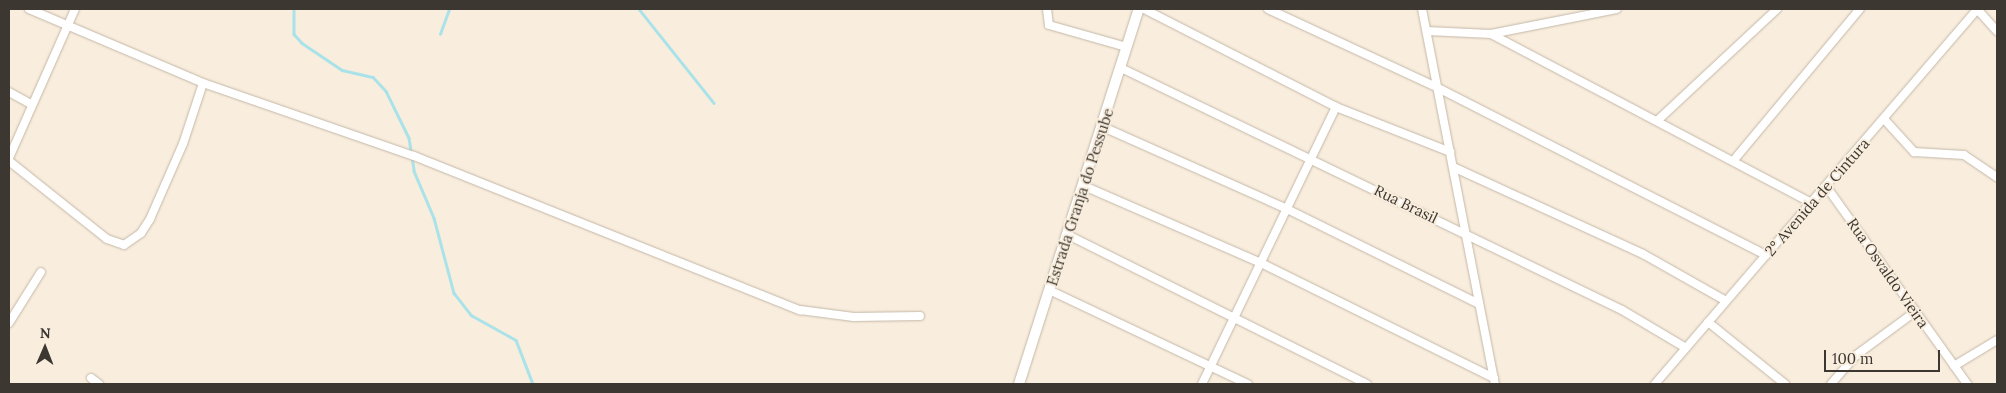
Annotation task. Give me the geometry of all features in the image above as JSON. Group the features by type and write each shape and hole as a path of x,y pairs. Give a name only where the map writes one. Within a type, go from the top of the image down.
{"main road":[{"name":"Estrada Granja do Pessube","path":"1019,384 1104,127 1139,9"}],"street":[{"path":"29,9 203,83 414,156 800,310 854,317 920,316"},
{"path":"75,9 9,159 107,240 124,245 142,233 189,130 203,83"},
{"path":"1047,9 1049,25 1128,48"},
{"path":"1144,9 1336,107 1450,152"},
{"path":"1268,9 1438,88 1766,255"},
{"path":"1422,9 1495,381"},
{"path":"1427,31 1491,34 1617,9"},
{"path":"1658,121 1777,9"},
{"path":"1734,160 1860,9"},
{"path":"1977,9 1997,31"},
{"name":"2° Avenida de Cintura","path":"1655,384 1812,204 1977,9"},
{"path":"1491,34 1734,160 1812,204"},
{"name":"Rua Brasil","path":"1121,68 1310,157 1622,310 1686,348"},
{"path":"9,92 32,105"},
{"path":"1202,384 1287,209 1310,157 1336,107"},
{"path":"1884,119 1914,152 1964,155 1997,177"},
{"path":"1104,127 1287,209 1480,304"},
{"path":"1453,167 1643,254 1726,301"},
{"path":"1084,186 1261,263 1495,381"},
{"name":"Rua Osvaldo Vieira","path":"1826,186 1967,384"},
{"path":"1068,235 1236,316 1367,384"},
{"path":"9,323 41,272"},
{"path":"1049,290 1248,384"},
{"path":"1831,384 1855,356 1916,311"},
{"path":"1708,322 1785,384"},
{"path":"1954,366 1997,340"},
{"path":"90,378 99,384"}],"waterway":[{"path":"294,9 294,34 302,43 342,70 373,77 386,91 409,138 414,171 434,218 454,293 471,315 516,340 533,384"},
{"path":"440,34 449,9"},
{"path":"639,9 714,103"}]}
